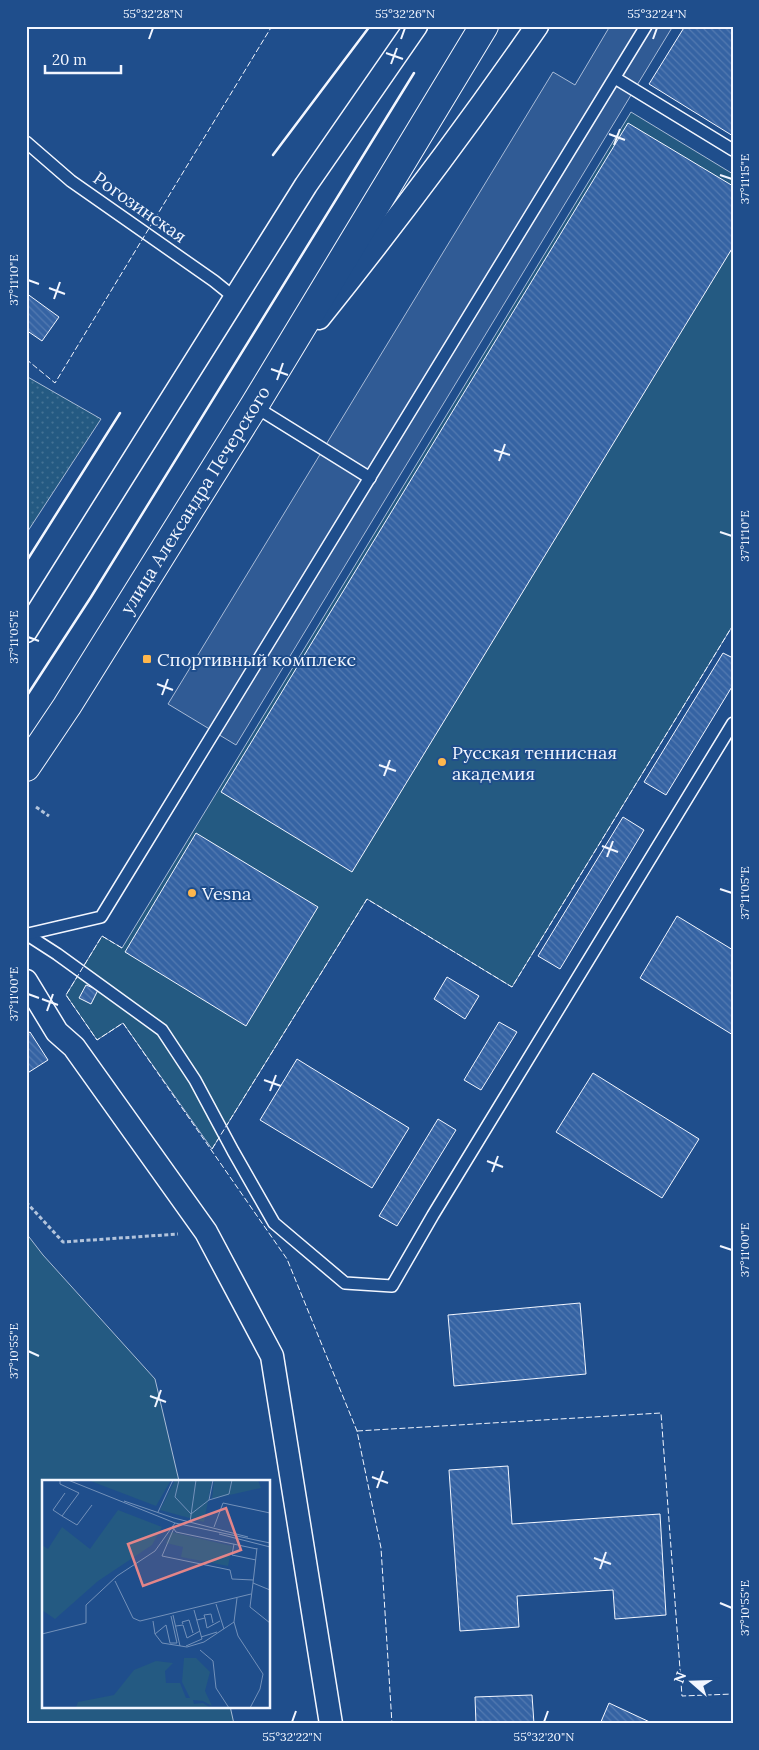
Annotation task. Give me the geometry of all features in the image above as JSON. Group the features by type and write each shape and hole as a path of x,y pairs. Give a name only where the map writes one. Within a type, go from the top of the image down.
{"main road":[{"name":"улица Александра Печерского","path":"26,767 67,706 254,406 484,26"}],"street":[{"path":"26,631 306,185 416,26"},
{"path":"273,375 388,230 489,95 537,26"},
{"path":"26,981 57,1032 74,1048 206,1232 272,1356 331,1724"}],"lane":[{"path":"27,934 101,917 646,26"},
{"path":"615,78 733,150"},
{"name":"Рогозинская","path":"26,142 71,181 236,298"},
{"path":"254,406 370,478"},
{"path":"27,934 162,1030 195,1080 274,1223 344,1283 392,1286 438,1206 733,723"}],"path":[{"path":"36,807 49,816"},
{"path":"26,1202 63,1242 206,1232"}],"shaded area":[{"path":"610,26 673,26 236,745 168,704 553,72 575,85"},
{"name":"Русская теннисная академия","path":"631,112 733,174 733,625 512,987 367,899 212,1149 123,1023 97,1040 66,995 102,936 122,948"},
{"path":"26,376 101,419 26,534"},
{"path":"26,1233 43,1255 155,1379 179,1480 42,1480 42,1708 230,1708 234,1724 26,1724"}],"building":[{"path":"685,26 733,26 733,136 649,84"},
{"path":"628,123 733,186 733,247 352,872 221,792"},
{"path":"26,293 59,317 42,341 26,330"},
{"path":"723,653 733,658 733,685 666,795 644,782"},
{"path":"623,817 644,830 560,969 538,956"},
{"path":"196,833 318,907 246,1026 125,952"},
{"path":"677,916 733,950 733,1035 640,978"},
{"path":"447,977 479,996 465,1019 434,999"},
{"path":"86,985 98,990 91,1004 79,998"},
{"path":"499,1022 517,1032 481,1090 464,1080"},
{"path":"30,1032 48,1060 26,1074 26,1034"},
{"path":"297,1059 409,1128 372,1188 260,1120"},
{"path":"593,1073 699,1139 662,1198 556,1132"},
{"path":"438,1119 456,1130 397,1226 379,1216"},
{"path":"580,1303 586,1374 454,1386 448,1315"},
{"path":"508,1466 512,1524 660,1514 666,1615 615,1619 613,1590 517,1596 519,1627 460,1631 449,1470"},
{"path":"532,1695 534,1724 476,1724 475,1697"},
{"path":"609,1703 654,1724 600,1724"}],"fence":[{"path":"26,359 55,383 272,26"},
{"path":"212,1149 367,899 512,987 733,625"},
{"path":"122,948 102,936 66,995 97,1040 123,1023 287,1259 357,1431 381,1548 392,1724"},
{"path":"357,1431 661,1413 682,1696 733,1694"}],"wall":[{"path":"273,155 370,26"},
{"path":"26,697 91,597 414,73"},
{"path":"26,562 120,413"}],"place":[{"name":"Спортивный комплекс","path":"147,659"},
{"name":"Русская теннисная академия","path":"442,762"},
{"name":"Vesna","path":"192,893"}]}
